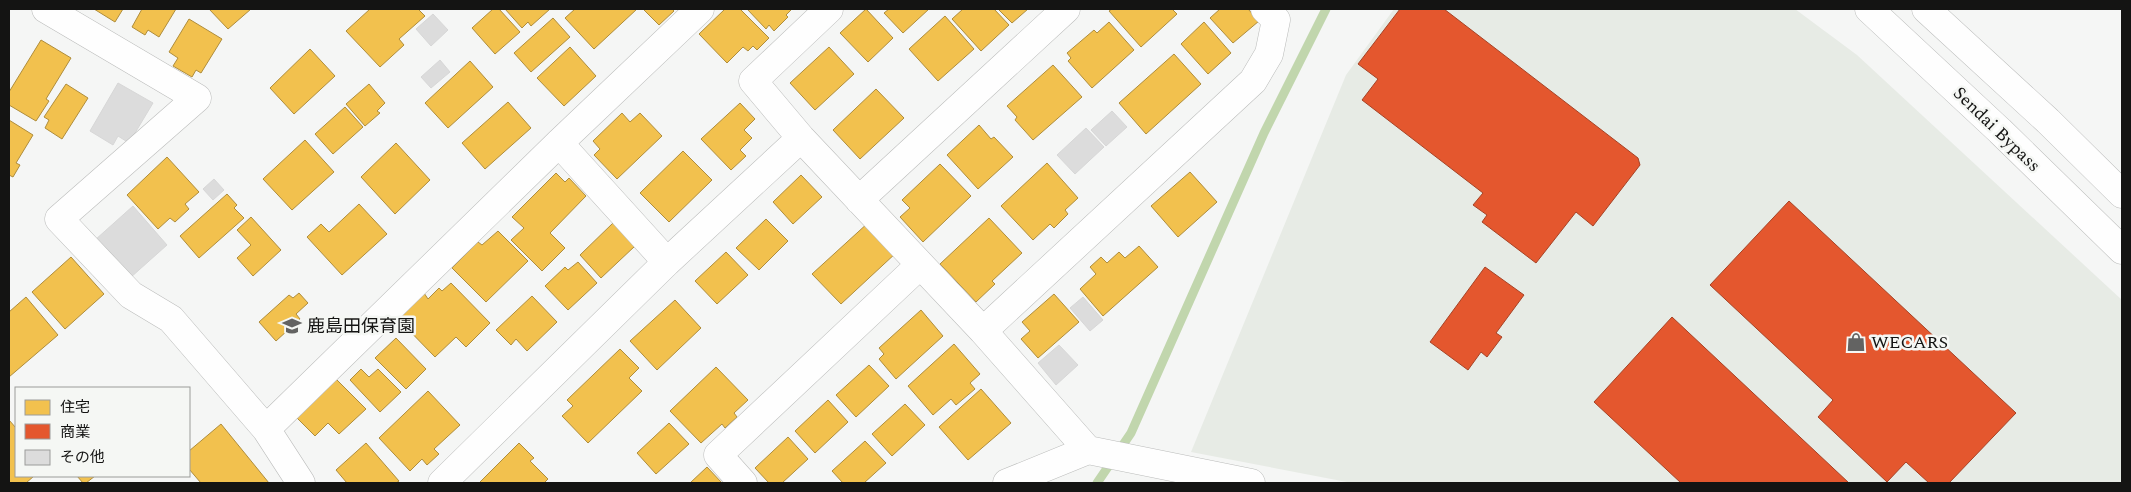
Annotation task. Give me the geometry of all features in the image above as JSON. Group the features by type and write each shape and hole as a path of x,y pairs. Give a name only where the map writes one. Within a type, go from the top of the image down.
{"main road":[{"path":"46,9 196,98 59,219 131,295 171,319 266,429 301,483"},
{"path":"266,429 559,143 700,9"},
{"path":"829,9 753,82 801,138 1095,452"},
{"path":"859,200 1066,9"},
{"path":"983,331 1253,82 1269,54 1276,20 1266,9"},
{"name":"Sendai Bypass","path":"1870,9 2007,137 2122,250"},
{"path":"1926,9 2055,128 2122,194"},
{"path":"442,483 667,262 801,138"},
{"path":"559,143 667,262"},
{"path":"743,483 718,455 920,265"},
{"path":"1007,483 1095,452 1251,483"}],"shaded area":[{"path":"1394,9 1795,9 1857,55 2122,300 2122,483 1352,483 1191,452 1346,75"}],"building: 住宅":[{"path":"94,9 123,9 115,22"},
{"path":"142,9 176,9 159,37 148,30 145,35 132,27"},
{"path":"209,9 251,9 228,29"},
{"path":"370,9 418,9 425,16 399,39 404,45 380,67 346,31"},
{"path":"493,9 499,9 520,32 495,54 472,28"},
{"path":"505,9 550,9 531,26 528,22 522,28"},
{"path":"575,9 637,9 594,49 565,18"},
{"path":"643,9 672,9 674,11 659,25"},
{"path":"725,9 740,9 769,38 757,50 753,46 748,51 743,47 727,63 699,34"},
{"path":"747,9 792,9 786,15 788,17 774,31 769,25 766,29"},
{"path":"866,9 893,38 868,62 840,33"},
{"path":"889,9 929,9 903,33 884,13"},
{"path":"963,9 994,9 1009,25 981,51 952,19"},
{"path":"998,9 1028,9 1012,23"},
{"path":"1112,9 1172,9 1177,14 1141,47 1109,11"},
{"path":"1220,9 1248,9 1259,21 1233,43 1210,18"},
{"path":"945,16 974,49 938,81 909,49"},
{"path":"553,18 570,37 531,72 514,53"},
{"path":"189,19 222,39 201,73 196,70 192,77 173,66 178,58 169,52"},
{"path":"1109,22 1134,50 1092,88 1068,61 1071,58 1067,53 1094,30 1097,33"},
{"path":"1204,22 1231,53 1208,74 1181,44"},
{"path":"41,40 71,58 46,99 49,101 36,121 9,105 9,92"},
{"path":"570,47 596,76 564,106 537,78"},
{"path":"829,47 854,74 815,110 790,83"},
{"path":"310,49 335,76 294,114 270,88"},
{"path":"1174,54 1201,84 1146,134 1119,103"},
{"path":"470,61 493,87 448,128 425,103"},
{"path":"1053,65 1082,97 1033,140 1015,120 1017,117 1007,106"},
{"path":"66,84 88,98 62,139 45,128 49,120 44,117"},
{"path":"369,84 385,103 377,111 380,113 365,126 346,104"},
{"path":"876,89 904,118 860,159 833,130"},
{"path":"508,102 531,128 485,169 462,143"},
{"path":"740,103 755,119 744,130 752,138 740,150 746,156 731,170 701,139"},
{"path":"345,107 363,127 333,154 315,134"},
{"path":"622,113 630,122 640,113 662,136 617,179 594,155 600,149 593,141"},
{"path":"9,120 33,135 16,163 20,165 13,177 9,175"},
{"path":"979,125 991,139 994,137 1013,157 978,189 947,155"},
{"path":"305,140 334,172 292,210 263,179"},
{"path":"396,143 430,180 395,214 361,177"},
{"path":"683,151 712,180 669,222 640,193"},
{"path":"167,157 199,192 185,204 189,209 175,222 170,218 158,229 127,195"},
{"path":"1047,163 1078,198 1065,210 1068,214 1054,228 1050,224 1033,240 1001,206"},
{"path":"940,164 971,196 923,242 900,217 910,208 902,200"},
{"path":"1190,172 1217,202 1178,237 1151,206"},
{"path":"556,173 565,182 569,178 586,196 550,233 565,248 542,271 511,240 524,228 512,217"},
{"path":"801,175 822,197 793,224 773,202"},
{"path":"227,194 237,205 234,208 244,218 199,258 180,236"},
{"path":"359,204 387,234 342,275 307,237 321,224 329,232"},
{"path":"251,217 281,250 253,276 237,258 251,245 237,230"},
{"path":"989,218 1022,253 992,281 995,284 976,302 940,264"},
{"path":"766,219 788,241 759,270 736,248"},
{"path":"869,222 897,252 841,304 812,274"},
{"path":"613,223 635,246 601,278 580,255"},
{"path":"498,231 528,261 486,302 452,268 478,242 482,245"},
{"path":"1139,246 1158,267 1103,316 1080,289 1096,274 1090,267 1101,257 1107,263 1119,252 1125,258"},
{"path":"726,252 748,275 717,304 695,281"},
{"path":"71,257 104,294 65,329 32,292"},
{"path":"578,262 597,283 568,310 545,286 565,267 568,270"},
{"path":"451,283 490,323 466,347 456,337 435,357 398,319 424,293 428,299 439,288 442,291"},
{"path":"299,293 308,303 296,314 300,319 276,341 259,322 289,295 293,298"},
{"path":"1054,294 1079,322 1038,358 1021,339 1030,331 1022,322"},
{"path":"532,296 557,322 527,351 516,339 511,345 496,330"},
{"path":"26,297 58,335 9,377 9,312"},
{"path":"675,300 701,328 657,370 630,341"},
{"path":"921,310 943,336 896,379 879,359 884,354 879,348"},
{"path":"396,338 426,369 406,389 375,358"},
{"path":"954,344 980,374 970,383 975,389 956,405 951,399 933,415 908,386"},
{"path":"620,349 639,368 629,378 642,391 588,443 562,416 573,406 567,400"},
{"path":"869,365 889,386 856,417 836,395"},
{"path":"716,367 748,400 734,413 737,417 725,428 722,424 701,443 670,411"},
{"path":"361,369 369,377 378,369 401,392 380,412 350,380"},
{"path":"336,379 366,409 339,434 328,423 315,436 297,418"},
{"path":"981,389 1011,423 968,460 939,427"},
{"path":"428,391 460,425 434,449 439,454 427,465 422,459 410,471 379,438"},
{"path":"828,400 848,422 815,453 795,431"},
{"path":"905,404 925,425 892,456 872,434"},
{"path":"9,420 15,427 15,477 33,477 26,483 9,483"},
{"path":"669,423 689,444 656,474 637,453"},
{"path":"221,424 269,483 201,483 190,470 190,450"},
{"path":"788,437 808,459 782,483 769,483 755,468"},
{"path":"865,441 886,463 864,483 843,483 832,471"},
{"path":"366,443 399,481 396,483 347,483 336,470"},
{"path":"519,443 534,458 530,461 548,479 544,483 479,483"},
{"path":"707,467 722,483 690,483"},
{"path":"78,477 94,477 86,483 83,483"}],"building: 商業":[{"path":"1400,9 1444,9 1638,158 1640,165 1593,226 1576,212 1536,263 1482,222 1487,215 1473,205 1483,193 1362,100 1378,79 1358,64"},
{"name":"WECARS","path":"1789,201 2016,413 1949,483 1929,483 1906,462 1887,482 1818,417 1833,400 1710,285"},
{"path":"1485,267 1524,295 1496,333 1502,337 1487,357 1481,352 1468,370 1430,342"},
{"path":"1672,317 1849,483 1681,483 1594,402"}],"building: その他":[{"path":"433,14 448,30 431,46 416,29"},
{"path":"440,60 450,72 431,88 421,77"},
{"path":"118,83 153,103 129,143 118,136 113,145 90,131"},
{"path":"1112,111 1127,127 1106,146 1091,130"},
{"path":"1086,128 1104,147 1075,174 1057,155"},
{"path":"214,179 224,190 213,200 203,189"},
{"path":"133,206 167,245 130,278 95,240"},
{"path":"1083,297 1103,320 1090,331 1070,308"},
{"path":"1059,345 1078,365 1056,385 1038,363"}],"waterway":[{"path":"1097,483 1131,433 1264,133 1326,9"}],"place":[{"name":"鹿島田保育園","path":"292,326"},
{"name":"WECARS","path":"1856,342"}]}
